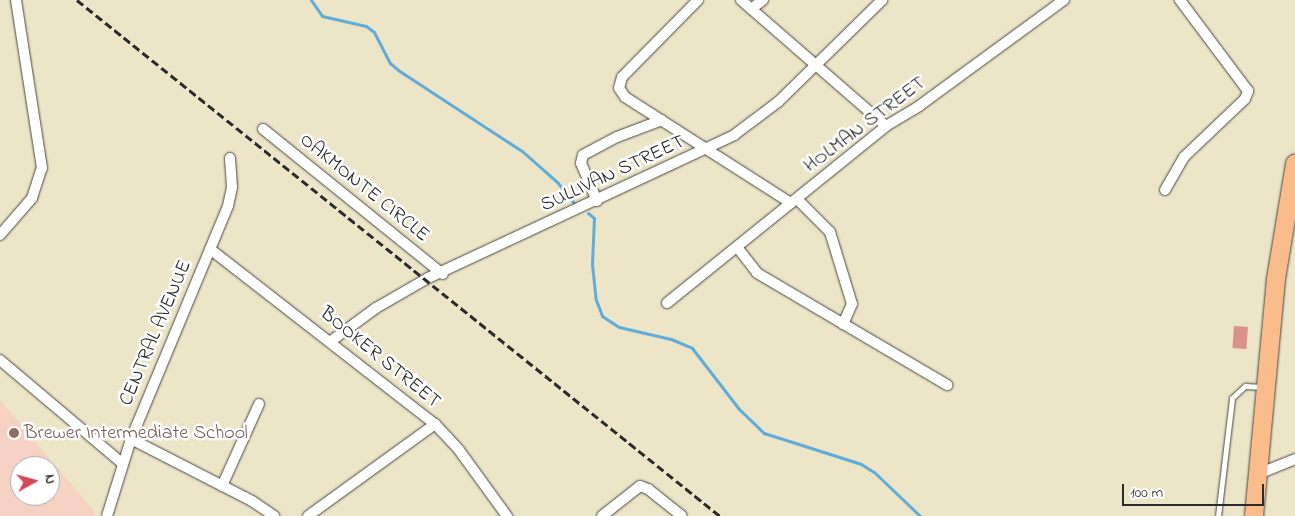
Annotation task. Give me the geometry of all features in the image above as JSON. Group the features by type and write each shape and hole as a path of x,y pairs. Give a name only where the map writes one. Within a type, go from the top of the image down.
{"highway":[{"path":"1254,516 1279,250 1295,164"}],"street":[{"path":"0,235 32,198 42,168 16,0"},
{"path":"698,0 620,79 621,93 794,201 830,232 852,304 843,324"},
{"path":"741,0 886,126"},
{"path":"751,9 763,0"},
{"name":"HOLMAN STREET","path":"666,303 886,126 919,106 1064,0"},
{"path":"1165,190 1184,157 1245,99 1248,91 1180,0"},
{"name":"SULLIVAN STREET","path":"331,341 394,297 707,148 758,119 816,66 880,1"},
{"path":"597,201 581,164 583,155 617,136 662,120"},
{"name":"OAKMONTE CIRCLE","path":"263,128 443,274"},
{"name":"CENTRAL AVENUE","path":"107,516 122,463 231,195 230,158"},
{"path":"737,247 757,274 948,385"},
{"name":"BOOKER STREET","path":"210,249 331,341 434,424 458,450 507,516"},
{"path":"0,360 122,463"},
{"path":"222,486 259,404"},
{"path":"308,516 434,424"},
{"path":"131,440 222,486 274,516"},
{"path":"1258,474 1295,459"},
{"path":"602,516 640,486 648,489 682,516"}],"lane":[{"path":"1218,516 1232,398 1245,386 1266,387"}],"shaded area":[{"name":"Brewer Intermediate School","path":"0,400 48,456 10,456 10,506 60,506 60,471 95,512 94,516 0,516"}],"building":[{"path":"1234,326 1248,327 1246,349 1232,348"}],"waterway":[{"path":"311,0 322,16 366,26 374,32 390,63 398,70 522,151 557,182 574,203"},
{"path":"588,213 594,218 592,264 596,300 602,316 619,327 671,339 692,348 739,409 764,433 861,464 874,472 920,516"}],"railway":[{"path":"77,0 720,516"}],"place":[{"name":"Brewer Intermediate School","path":"14,433"}]}
